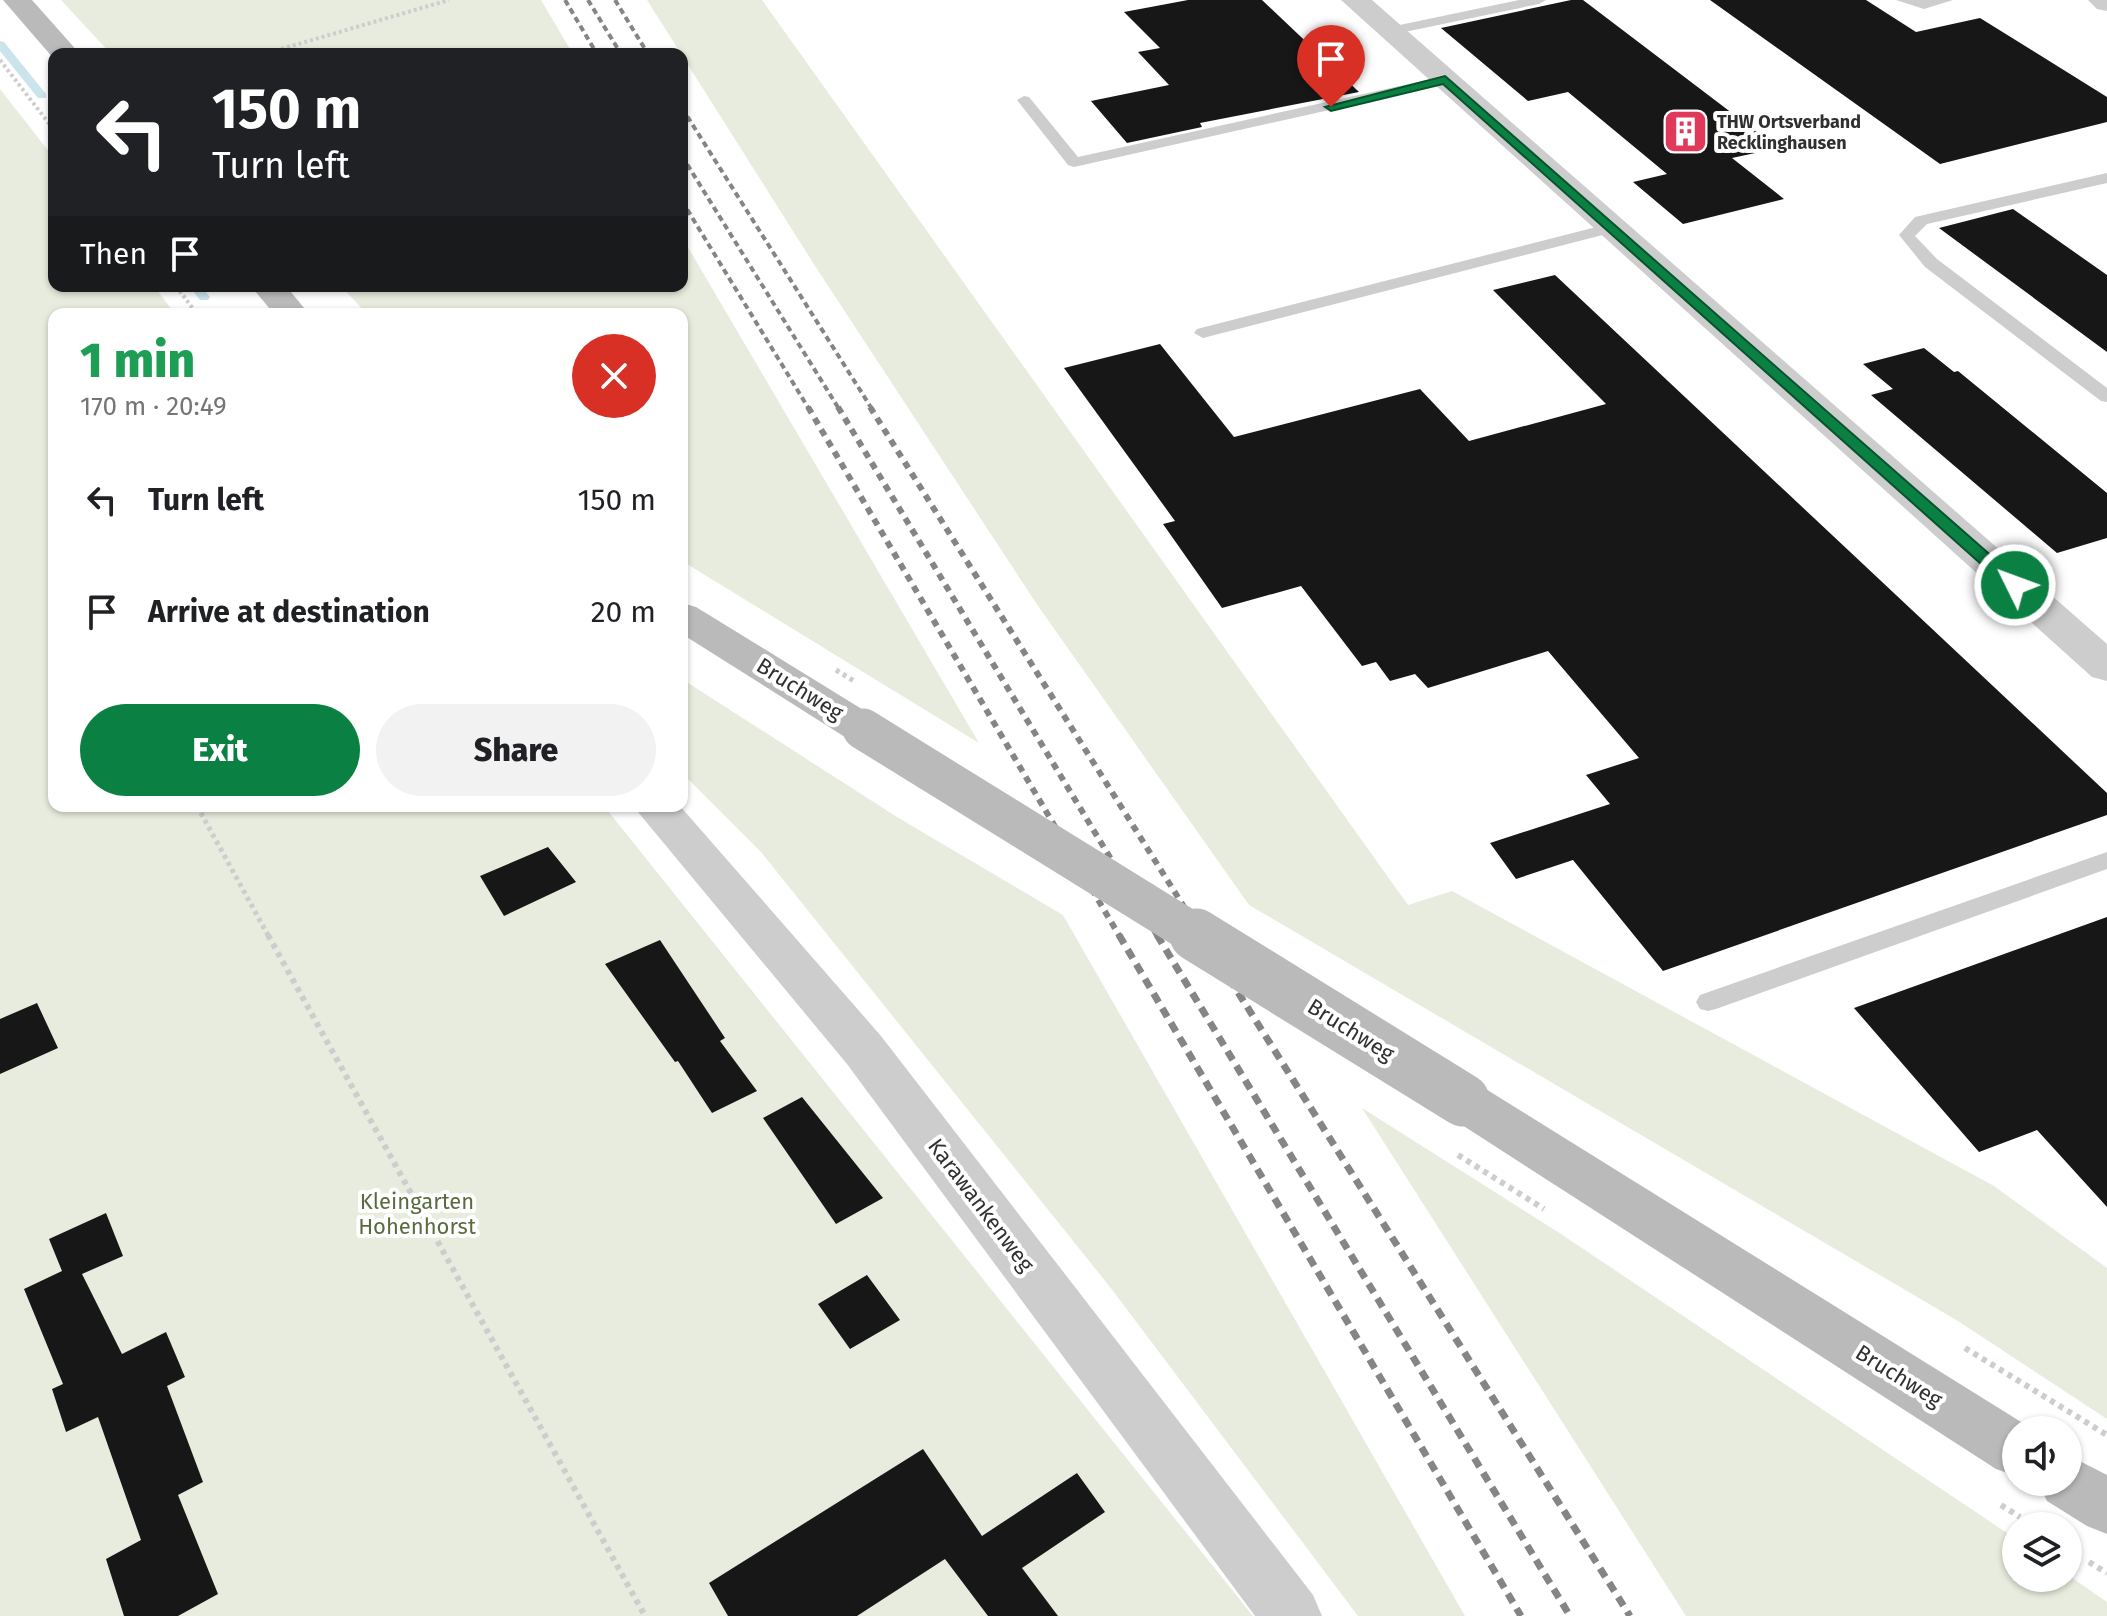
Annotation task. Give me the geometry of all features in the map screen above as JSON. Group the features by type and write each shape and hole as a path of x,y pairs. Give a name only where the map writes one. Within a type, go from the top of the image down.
{"street":[{"path":"17,0 60,48"},
{"path":"1355,0 2107,667"},
{"path":"2102,0 2107,3"},
{"name":"Bruchweg","path":"688,620 1463,1100 2002,1441"},
{"name":"Karawankenweg","path":"660,812 864,1050 1292,1616"},
{"path":"2082,1491 2107,1507"}],"lane":[{"path":"1390,31 1539,0"},
{"path":"1903,0 1917,5 1946,0"},
{"path":"1024,100 1074,162 1445,80"},
{"path":"2107,178 1921,220 1907,235 1931,263 2107,397"},
{"path":"1203,333 1612,228"},
{"path":"1708,1002 2107,860"}],"path":[{"path":"285,48 449,0"},
{"path":"0,60 48,122"},
{"path":"200,812 645,1616"}],"green space":[{"path":"61,0 541,0 569,48 105,48"},
{"path":"647,0 762,0 1408,905 1452,891 1994,1186 2107,1268 2107,1419 1958,1321 1249,905 1036,603 817,269 688,65 688,48 677,48"},
{"name":"Kleingarten Hohenhorst","path":"0,89 48,150 48,292 158,292 170,308 48,308 48,812 609,812 1253,1616 0,1616"},
{"path":"688,247 979,743 688,565 688,308 361,308 347,292 688,292"},
{"path":"688,683 897,817 1063,915 1465,1616 1358,1616 1110,1287 761,852 688,779"},
{"path":"1362,1108 1561,1234 2002,1530 2002,1592 2082,1592 2082,1585 2107,1602 2107,1616 1686,1616"}],"building":[{"path":"1188,0 1262,0 1359,92 1200,123 1202,127 1127,143 1091,101 1169,85 1138,52 1160,48 1124,12"},
{"path":"1583,0 1778,148 1732,158 1784,199 1683,224 1633,182 1667,174 1568,92 1528,101 1441,28"},
{"path":"1710,0 1866,0 1916,32 1980,18 2107,97 2107,122 1940,164"},
{"path":"2013,209 2107,275 2107,352 1939,228"},
{"path":"1555,275 2107,793 2107,815 1663,971 1573,860 1516,879 1490,843 1610,804 1586,775 1639,758 1548,651 1428,688 1415,674 1390,681 1376,662 1362,666 1301,586 1222,608 1163,524 1175,521 1064,368 1160,344 1234,437 1420,389 1469,441 1606,404 1493,290"},
{"path":"1924,348 1954,372 1958,371 2107,493 2107,538 2057,553 1871,395 1893,389 1863,364"},
{"path":"548,847 576,882 504,916 480,876"},
{"path":"2107,917 2107,1207 2037,1130 1979,1152 1854,1008"},
{"path":"660,940 725,1038 720,1041 757,1091 712,1113 678,1061 675,1062 605,964"},
{"path":"37,1003 58,1048 0,1074 0,1019"},
{"path":"802,1097 883,1198 836,1224 763,1118"},
{"path":"106,1213 123,1256 82,1274 122,1354 166,1332 185,1377 167,1386 203,1482 178,1495 218,1594 178,1616 124,1616 106,1559 141,1540 98,1417 66,1432 52,1389 63,1384 24,1289 62,1271 49,1239"},
{"path":"867,1275 900,1320 850,1349 818,1304"},
{"path":"923,1449 982,1536 1077,1473 1105,1512 1022,1568 1058,1616 988,1616 945,1559 857,1616 728,1616 709,1583"}],"waterway":[{"path":"0,44 42,96"},
{"path":"200,292 204,297"}],"railway":[{"path":"565,0 593,48"},
{"path":"588,0 617,48"},
{"path":"615,0 644,48"},
{"path":"688,118 872,409"},
{"path":"688,166 839,409"},
{"path":"688,211 809,409"},
{"path":"808,407 1120,937"},
{"path":"838,407 1158,937"},
{"path":"870,407 1203,937"},
{"path":"1119,935 1521,1616"},
{"path":"1157,935 1570,1616"},
{"path":"1202,935 1630,1616"}],"place":[{"name":"THW Ortsverband Recklinghausen","path":"1686,132"}],"route":[{"path":"1331,107 1445,80 2015,585"}]}
